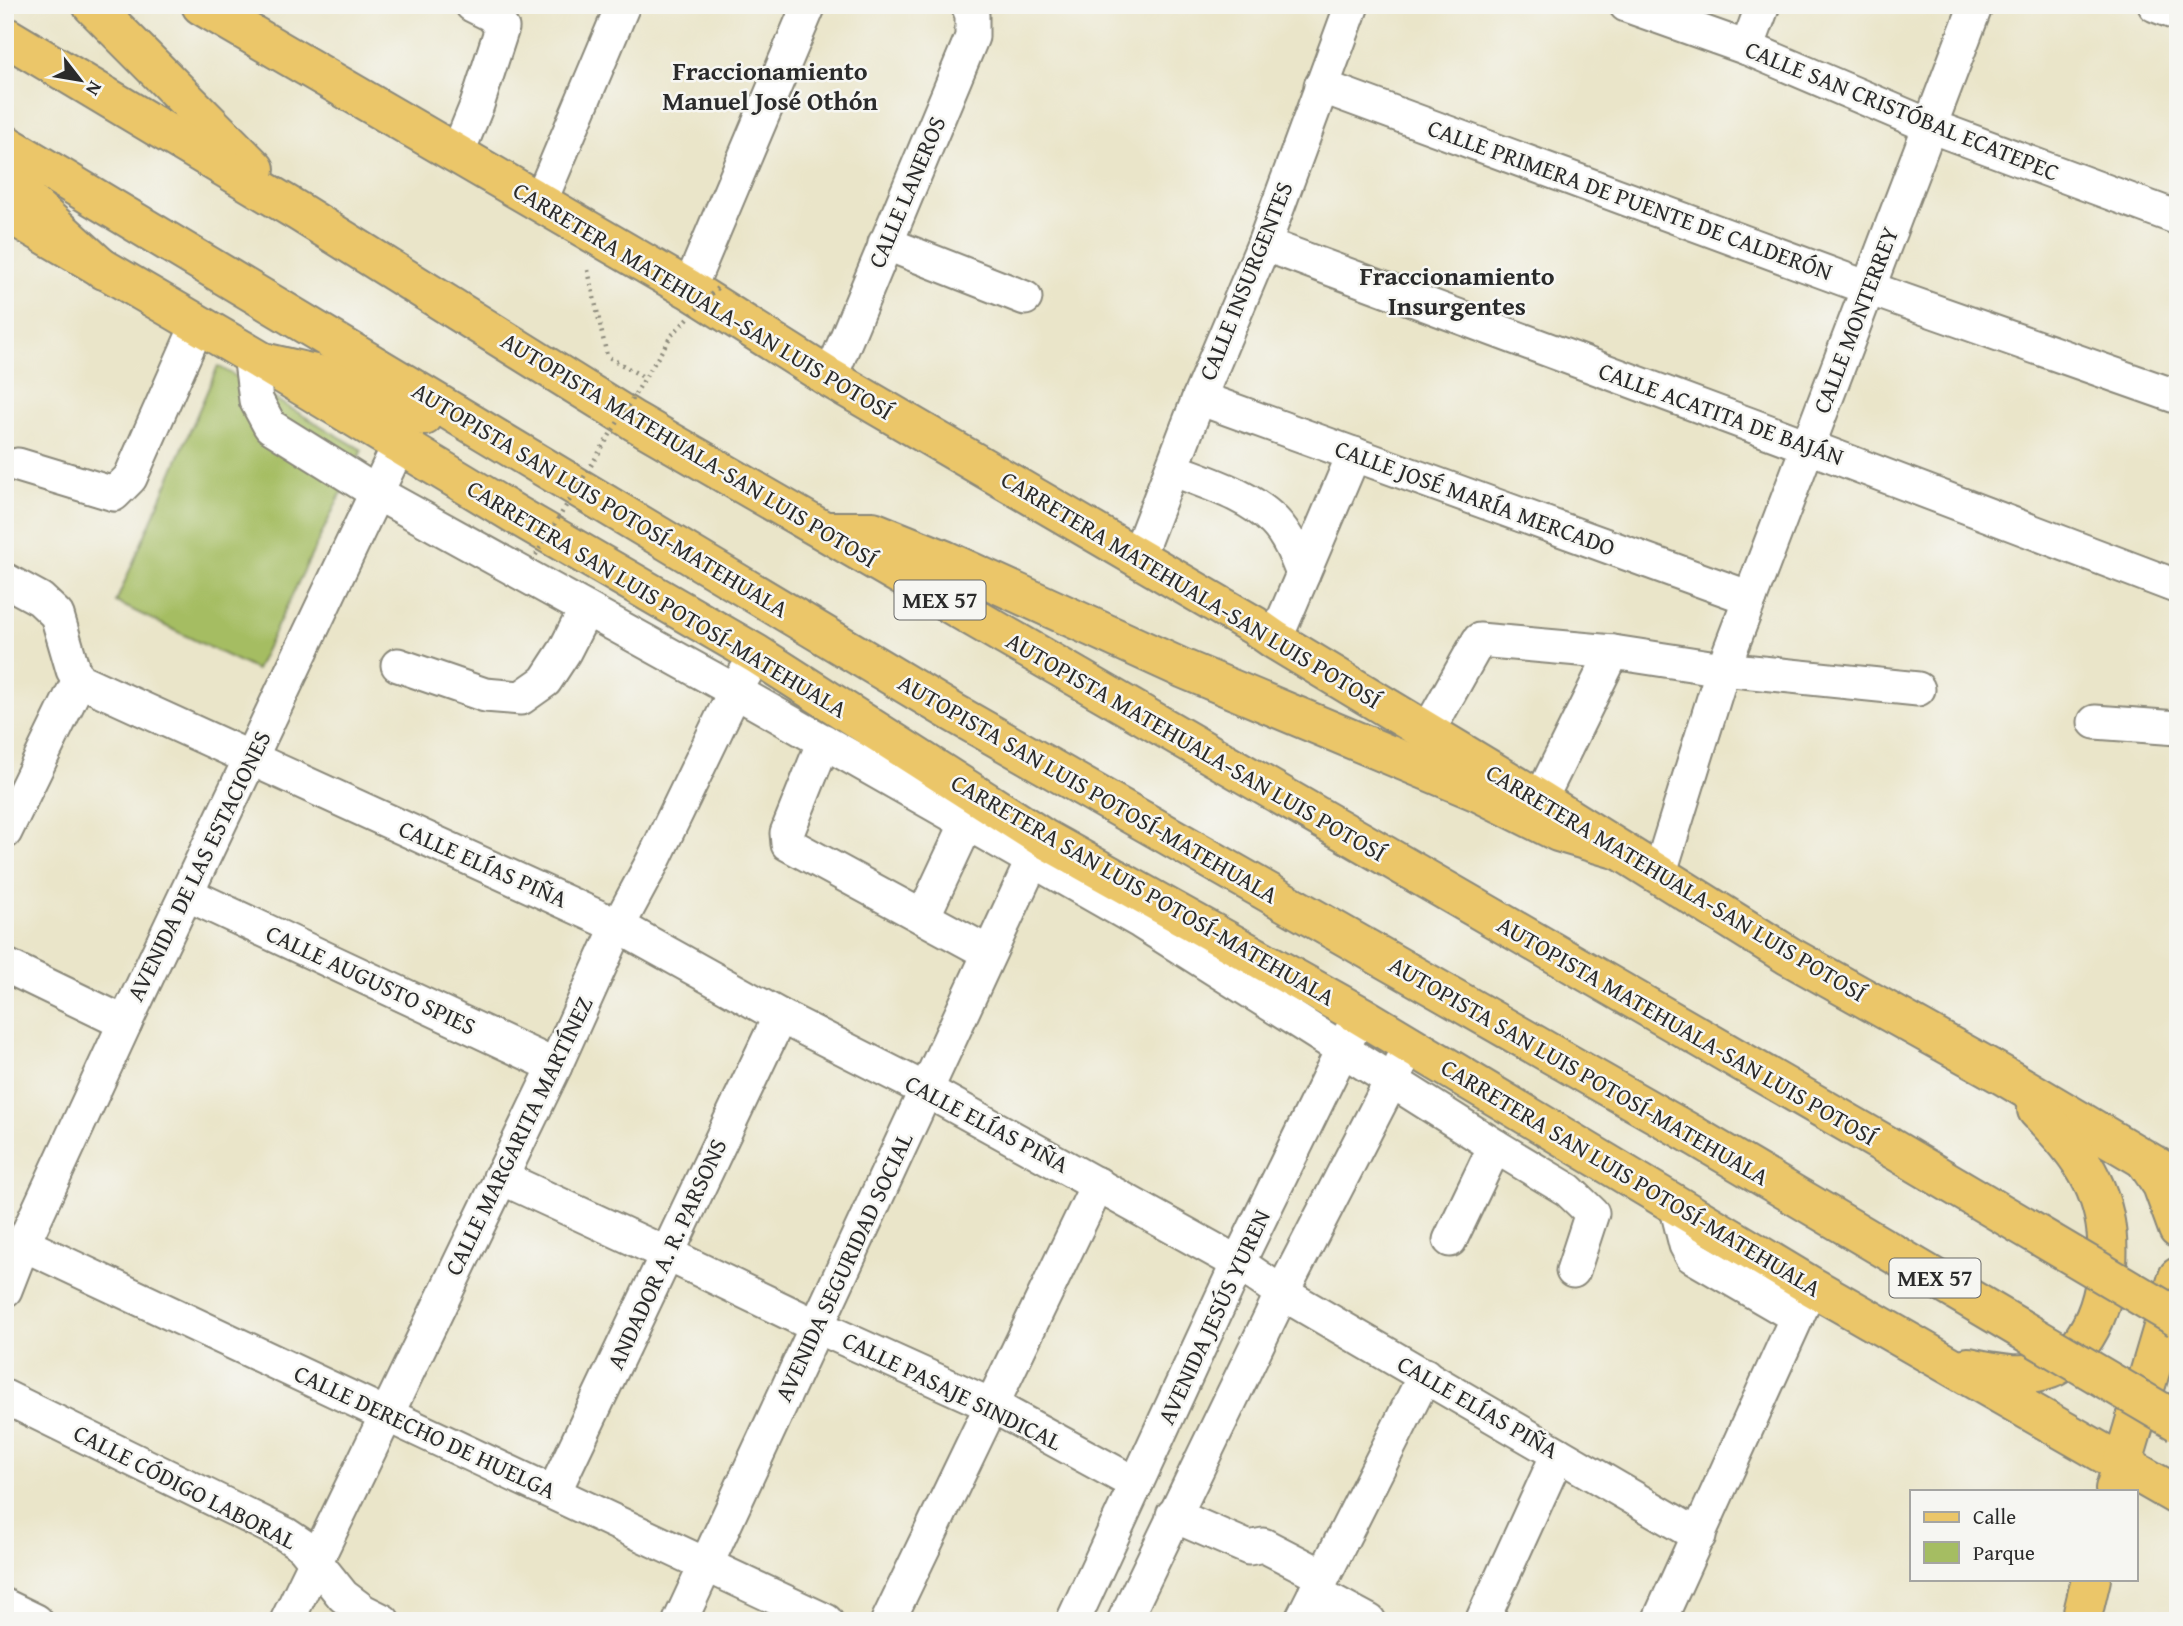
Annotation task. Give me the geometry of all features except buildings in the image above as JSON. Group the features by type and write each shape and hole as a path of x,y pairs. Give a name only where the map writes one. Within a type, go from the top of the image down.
{"main road":[{"path":"92,5 299,212"},
{"name":"CARRETERA MATEHUALA-SAN LUIS POTOSÍ","path":"201,5 540,202 704,287 830,378 1255,626 1788,956 2166,1170"},
{"name":"AUTOPISTA MATEHUALA-SAN LUIS POTOSÍ","path":"5,36 299,212 634,421 1886,1145 2178,1318"},
{"name":"AUTOPISTA SAN LUIS POTOSÍ-MATEHUALA","path":"5,144 954,713 1693,1135 2178,1422"},
{"path":"5,180 104,270"},
{"name":"CARRETERA SAN LUIS POTOSÍ-MATEHUALA","path":"5,211 756,654 1038,849 1195,922 1360,1014 1676,1205 1804,1302 1942,1363 2128,1485 2178,1496"},
{"path":"257,358 319,375 523,454"},
{"path":"821,531 873,531 1184,668 1478,792 1558,832 1619,850"},
{"path":"1141,922 1195,922"},
{"path":"1942,1363 2017,1376 2050,1370 2072,1354 2090,1330 2103,1300 2107,1274 2106,1241 2102,1211 2093,1183 2077,1154 2004,1076"},
{"path":"2166,1170 2162,1185 2178,1229"},
{"path":"2128,1485 2178,1277"},
{"path":"2128,1485 2178,1349"},
{"path":"2081,1621 2091,1580"},
{"path":"2106,1621 2117,1580"}],"street":[{"path":"457,154 477,105 502,28 492,15 472,5"},
{"path":"540,202 623,5"},
{"path":"704,287 809,5"},
{"name":"CALLE LANEROS","path":"830,378 972,37 972,15 968,5"},
{"name":"CALLE INSURGENTES","path":"1138,556 1199,398 1264,244 1352,5"},
{"name":"CALLE SAN CRISTÓBAL ECATEPEC","path":"1626,5 1747,48 1930,126 2178,218"},
{"path":"1747,48 1763,5"},
{"name":"CALLE MONTERREY","path":"1659,875 1723,669 1976,5"},
{"path":"2155,5 2178,14"},
{"name":"CALLE PRIMERA DE PUENTE DE CALDERÓN","path":"1321,86 1868,288 2178,397"},
{"path":"885,243 1025,298"},
{"name":"CALLE ACATITA DE BAJÁN","path":"1264,244 2178,587"},
{"path":"18,465 114,494 130,478 198,324"},
{"path":"257,358 256,401 270,426 377,493 967,823 1038,849 1141,922 1342,1051 1392,1079 1495,1146 1568,1189 1592,1213 1573,1271"},
{"name":"CALLE JOSÉ MARÍA MERCADO","path":"1199,398 1750,598"},
{"name":"AVENIDA DE LAS ESTACIONES","path":"5,1290 23,1244 125,1023 399,445"},
{"path":"1275,640 1354,454"},
{"path":"1172,469 1251,502 1276,523 1293,549 1303,574"},
{"path":"5,580 40,599 57,615 73,670 79,680 5,832"},
{"path":"398,665 485,695 521,698 545,681 564,652 586,608"},
{"path":"1428,731 1479,640 1614,652 1723,669 1918,689"},
{"path":"1540,800 1614,652"},
{"name":"CALLE MARGARITA MARTÍNEZ","path":"287,1621 555,1066 618,926 653,862 735,691 756,654"},
{"name":"CALLE ELÍAS PIÑA","path":"79,680 618,926 780,1016 926,1090 1238,1263 1282,1293 1699,1536"},
{"path":"2095,722 2178,727"},
{"path":"824,741 787,833 788,844 989,953"},
{"path":"923,917 967,823"},
{"name":"AVENIDA SEGURIDAD SOCIAL","path":"680,1621 1038,849"},
{"name":"CALLE AUGUSTO SPIES","path":"187,894 555,1066"},
{"path":"5,965 125,1023"},
{"name":"AVENIDA JESÚS YUREN","path":"1073,1621 1238,1263 1360,1014"},
{"name":"ANDADOR A. R. PARSONS","path":"554,1492 780,1016"},
{"name":"AVENIDA JESÚS YUREN","path":"1124,1621 1282,1293 1410,1045"},
{"path":"1450,1240 1495,1146"},
{"name":"CALLE PASAJE SINDICAL","path":"500,1177 993,1406 1136,1484"},
{"path":"888,1621 1098,1184"},
{"name":"CALLE DERECHO DE HUELGA","path":"23,1244 826,1621"},
{"path":"1658,1621 1804,1302"},
{"path":"1313,1596 1426,1375"},
{"name":"CALLE CÓDIGO LABORAL","path":"5,1397 276,1529 303,1546 343,1596 363,1611 383,1621"},
{"path":"1482,1621 1558,1454"},
{"path":"1173,1515 1249,1548 1263,1545 1313,1596 1369,1621"},
{"path":"5,1606 36,1621"}],"path":[{"path":"588,270 607,356 645,377"},
{"path":"532,561 645,377 704,287"}],"green space":[{"path":"218,366 362,450 256,670 116,602"}],"district":[{"name":"Fraccionamiento Manuel José Othón","path":"770,86"},
{"name":"Fraccionamiento Insurgentes","path":"1457,291"}]}
